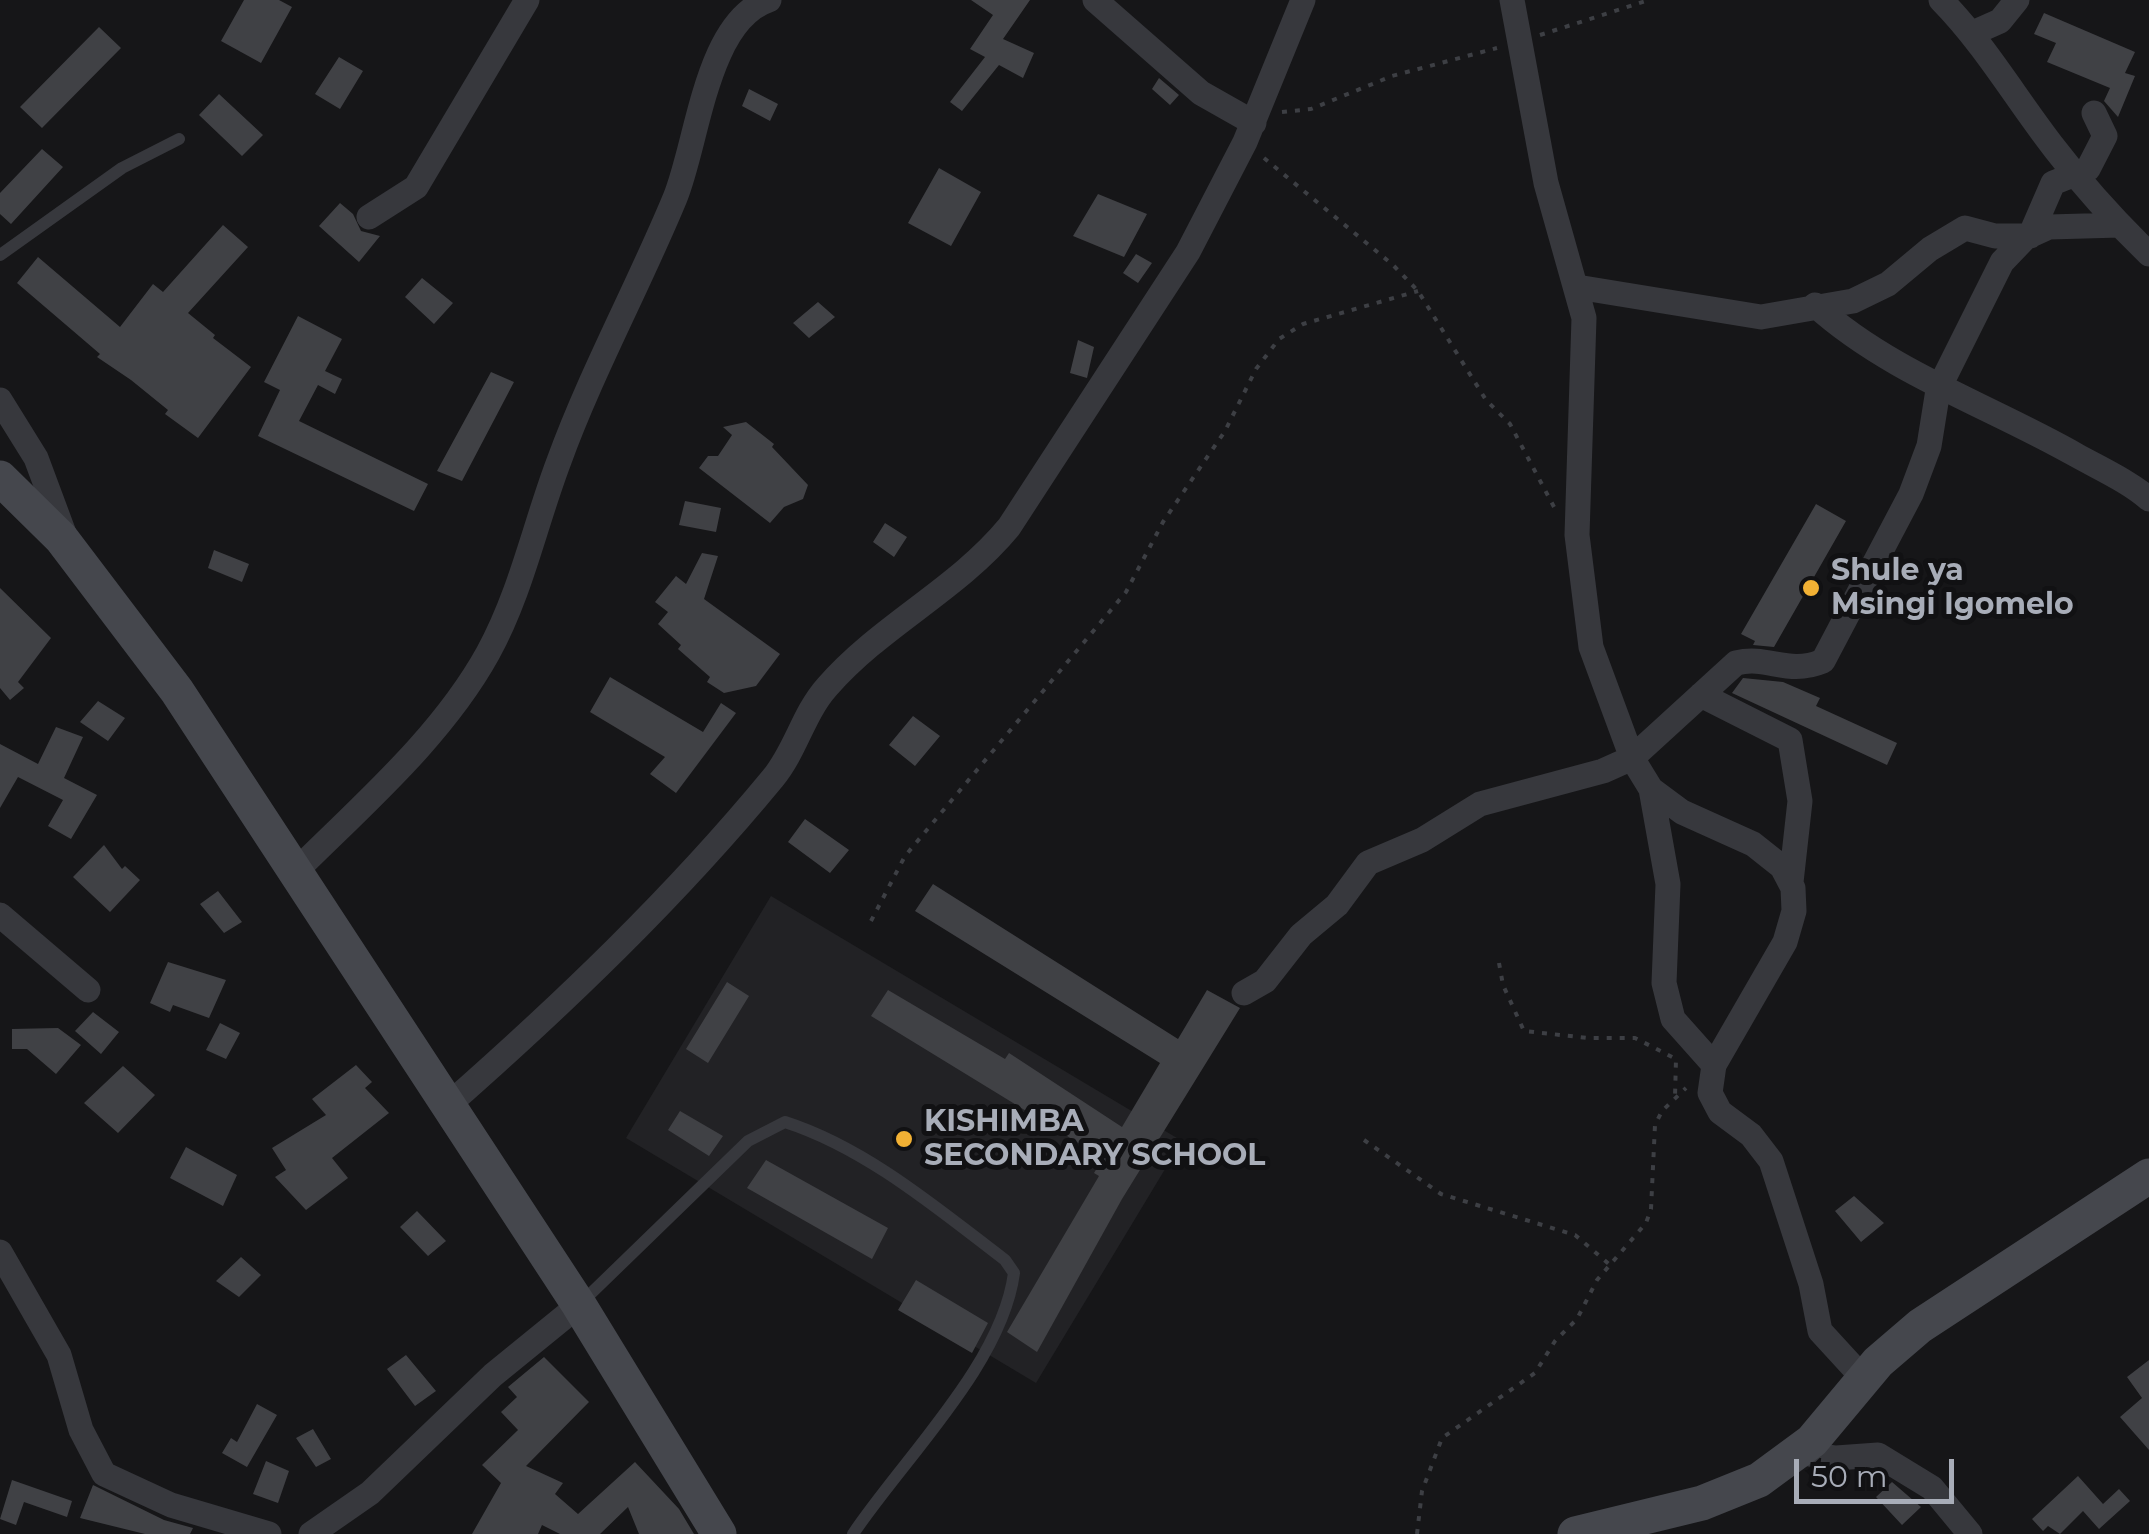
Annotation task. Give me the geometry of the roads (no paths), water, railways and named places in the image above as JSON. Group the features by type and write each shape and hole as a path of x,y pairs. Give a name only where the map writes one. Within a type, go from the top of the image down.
{"street":[{"path":"369,216 416,187 527,0"},
{"path":"293,874 386,782 461,694 488,653 510,606 559,460 683,178 708,84 742,14 769,0"},
{"path":"1096,0 1201,92 1253,125"},
{"path":"446,1107 536,1028 698,864 789,757 826,688 883,633 988,552 1188,252 1253,125 1304,0"},
{"path":"1512,0 1546,182 1586,336 1576,534 1591,647 1632,758 1651,789 1668,884 1664,984 1673,1019 1714,1065"},
{"path":"1941,0 1973,33 2075,174 2149,254"},
{"path":"1973,33 2000,21 2017,0"},
{"path":"1244,993 1264,982 1301,935 1338,904 1368,863 1422,840 1480,804 1574,780 1632,758 1736,663 1750,660 1782,668 1804,668 1824,660 1911,494 1929,446 1941,384 2002,262 2030,236 2053,183 2088,169 2105,136 2094,113"},
{"path":"1576,287 1762,317 1853,301 1888,284 1930,249 1965,228 1995,236 2030,236 2064,224 2120,225"},
{"path":"1817,306 1841,329 2015,419 2149,499"},
{"path":"0,400 36,458 56,500 69,549"},
{"path":"0,478 16,489 69,549 177,691 293,874 579,1305 719,1534"},
{"path":"1701,694 1790,740 1800,810 1791,882 1794,911 1785,942 1714,1065 1713,1104 1764,1147 1811,1284 1820,1331 1864,1379"},
{"path":"1651,789 1682,812 1753,844 1771,856 1791,882"},
{"path":"0,914 88,990"},
{"path":"1575,1534 1732,1494 1812,1441 1864,1379 1943,1310 2149,1176"},
{"path":"0,1252 53,1344 82,1430 104,1474 171,1506 269,1534"},
{"path":"312,1534 370,1493 480,1386 579,1305"},
{"path":"1795,1452 1836,1458 1878,1455 1932,1488 1970,1534"}],"lane":[{"path":"0,255 108,178 178,139"},
{"path":"579,1305 748,1141 785,1122 834,1143 884,1172 1005,1260 1014,1274 1010,1305 981,1362 853,1534"}],"place":[{"name":"Shule ya Msingi Igomelo","path":"1811,588"},
{"name":"KISHIMBA SECONDARY SCHOOL","path":"904,1139"}]}
